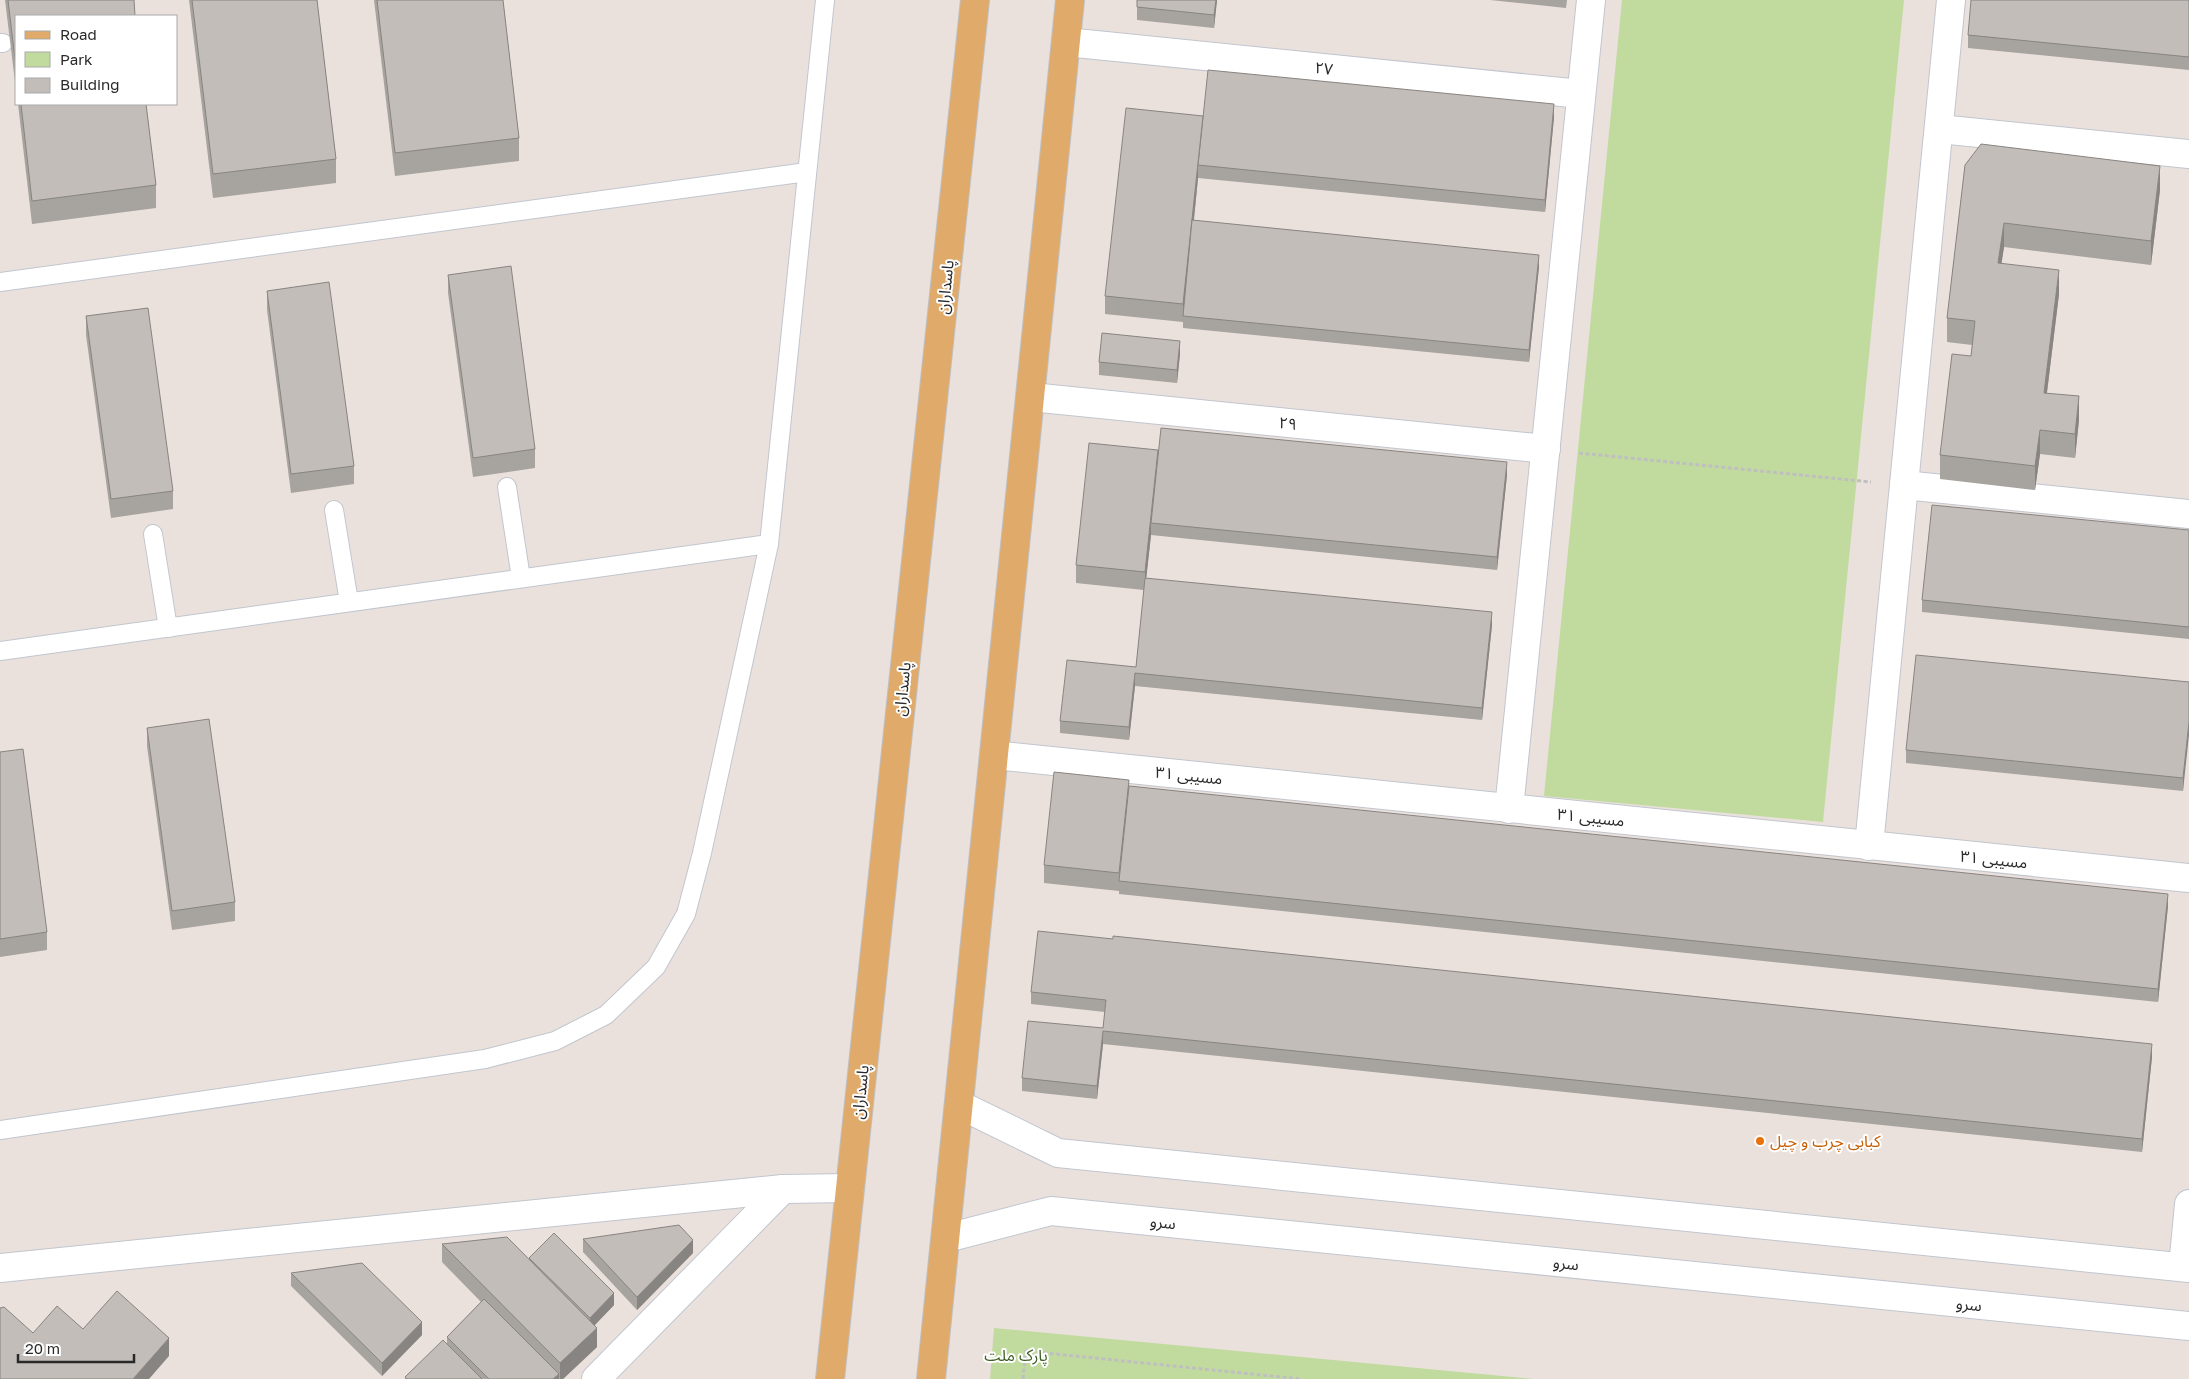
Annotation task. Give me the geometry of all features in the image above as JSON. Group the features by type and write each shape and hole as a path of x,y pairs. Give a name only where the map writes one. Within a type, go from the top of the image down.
{"main road":[{"name":"پاسداران","path":"830,1379 975,0"},
{"path":"931,1379 947,1238 1070,0"}],"street":[{"path":"1509,809 1591,0"},
{"path":"1869,846 1951,0"},
{"name":"۲۷","path":"1066,42 1582,94"},
{"path":"1939,129 2189,154"},
{"name":"۲۹","path":"1031,397 1546,450"},
{"path":"1904,485 2189,514"},
{"name":"۳۱ مسیبی","path":"994,755 2189,878"},
{"path":"960,1105 1058,1153 2186,1267 2189,1204"},
{"path":"0,1268 783,1189 850,1188"},
{"path":"596,1379 783,1189"},
{"name":"سرو","path":"947,1238 1051,1211 2189,1326"}],"lane":[{"path":"0,1130 485,1059 555,1041 606,1015 656,967 686,914 702,853 769,544 825,0"},
{"path":"0,282 807,172"},
{"path":"507,487 522,578"},
{"path":"334,510 349,602"},
{"path":"152,534 168,628"},
{"path":"0,651 769,544"}],"path":[{"path":"1546,450 1904,485"},
{"path":"1023,1379 1026,1351 1301,1379"}],"green space":[{"path":"1622,0 1904,0 1823,822 1544,796"},
{"name":"پارک ملت","path":"994,1328 1534,1379 990,1379"}],"building":[{"path":"8,0 134,0 135,15 15,15 15,59"},
{"path":"192,0 317,0 336,159 213,174"},
{"path":"377,0 503,0 519,138 395,153"},
{"path":"1137,0 1216,0 1214,15 1137,7"},
{"path":"1971,0 2189,0 2189,57 1968,35"},
{"path":"1208,70 1554,104 1545,200 1198,165"},
{"path":"21,105 146,105 156,185 32,201"},
{"path":"1126,108 1203,116 1183,304 1105,296"},
{"path":"1981,144 2160,166 2151,241 2004,223 1998,263 2059,270 2044,393 2079,396 2075,434 2040,430 2035,466 1940,455 1952,354 1971,356 1975,321 1947,318 1965,165"},
{"path":"1192,220 1539,255 1529,350 1183,316"},
{"path":"511,266 535,449 473,458 448,275"},
{"path":"329,282 354,466 291,474 267,291"},
{"path":"148,308 173,491 111,499 86,316"},
{"path":"1102,333 1180,341 1177,370 1099,362"},
{"path":"1161,428 1507,462 1497,557 1151,523"},
{"path":"1089,443 1158,450 1145,572 1076,565"},
{"path":"1932,505 2189,530 2189,627 1922,600"},
{"path":"1145,578 1492,612 1482,708 1135,673 1129,727 1060,721 1067,660 1136,667"},
{"path":"1916,655 2189,682 2189,722 2183,778 1906,750"},
{"path":"209,719 235,902 172,911 147,728"},
{"path":"23,749 47,932 0,939 0,752"},
{"path":"1054,772 1129,780 1119,873 1044,865"},
{"path":"1129,786 2168,894 2158,989 1119,881"},
{"path":"1038,931 1113,939 1113,936 2152,1044 2142,1139 1103,1031 1097,1086 1022,1078 1028,1021 1103,1028 1106,1000 1031,992"},
{"path":"679,1225 693,1240 637,1297 583,1239"},
{"path":"554,1233 614,1293 590,1318 529,1258"},
{"path":"507,1237 597,1328 560,1363 442,1244"},
{"path":"362,1263 422,1322 382,1363 291,1273"},
{"path":"117,1291 169,1338 133,1379 0,1379 0,1308 4,1307 33,1333 57,1306 83,1329"},
{"path":"484,1299 559,1374 553,1379 489,1379 447,1337"},
{"path":"443,1340 482,1379 407,1379 405,1377"}],"place":[{"name":"کبابی چرب و چیل","path":"1760,1141"}]}
